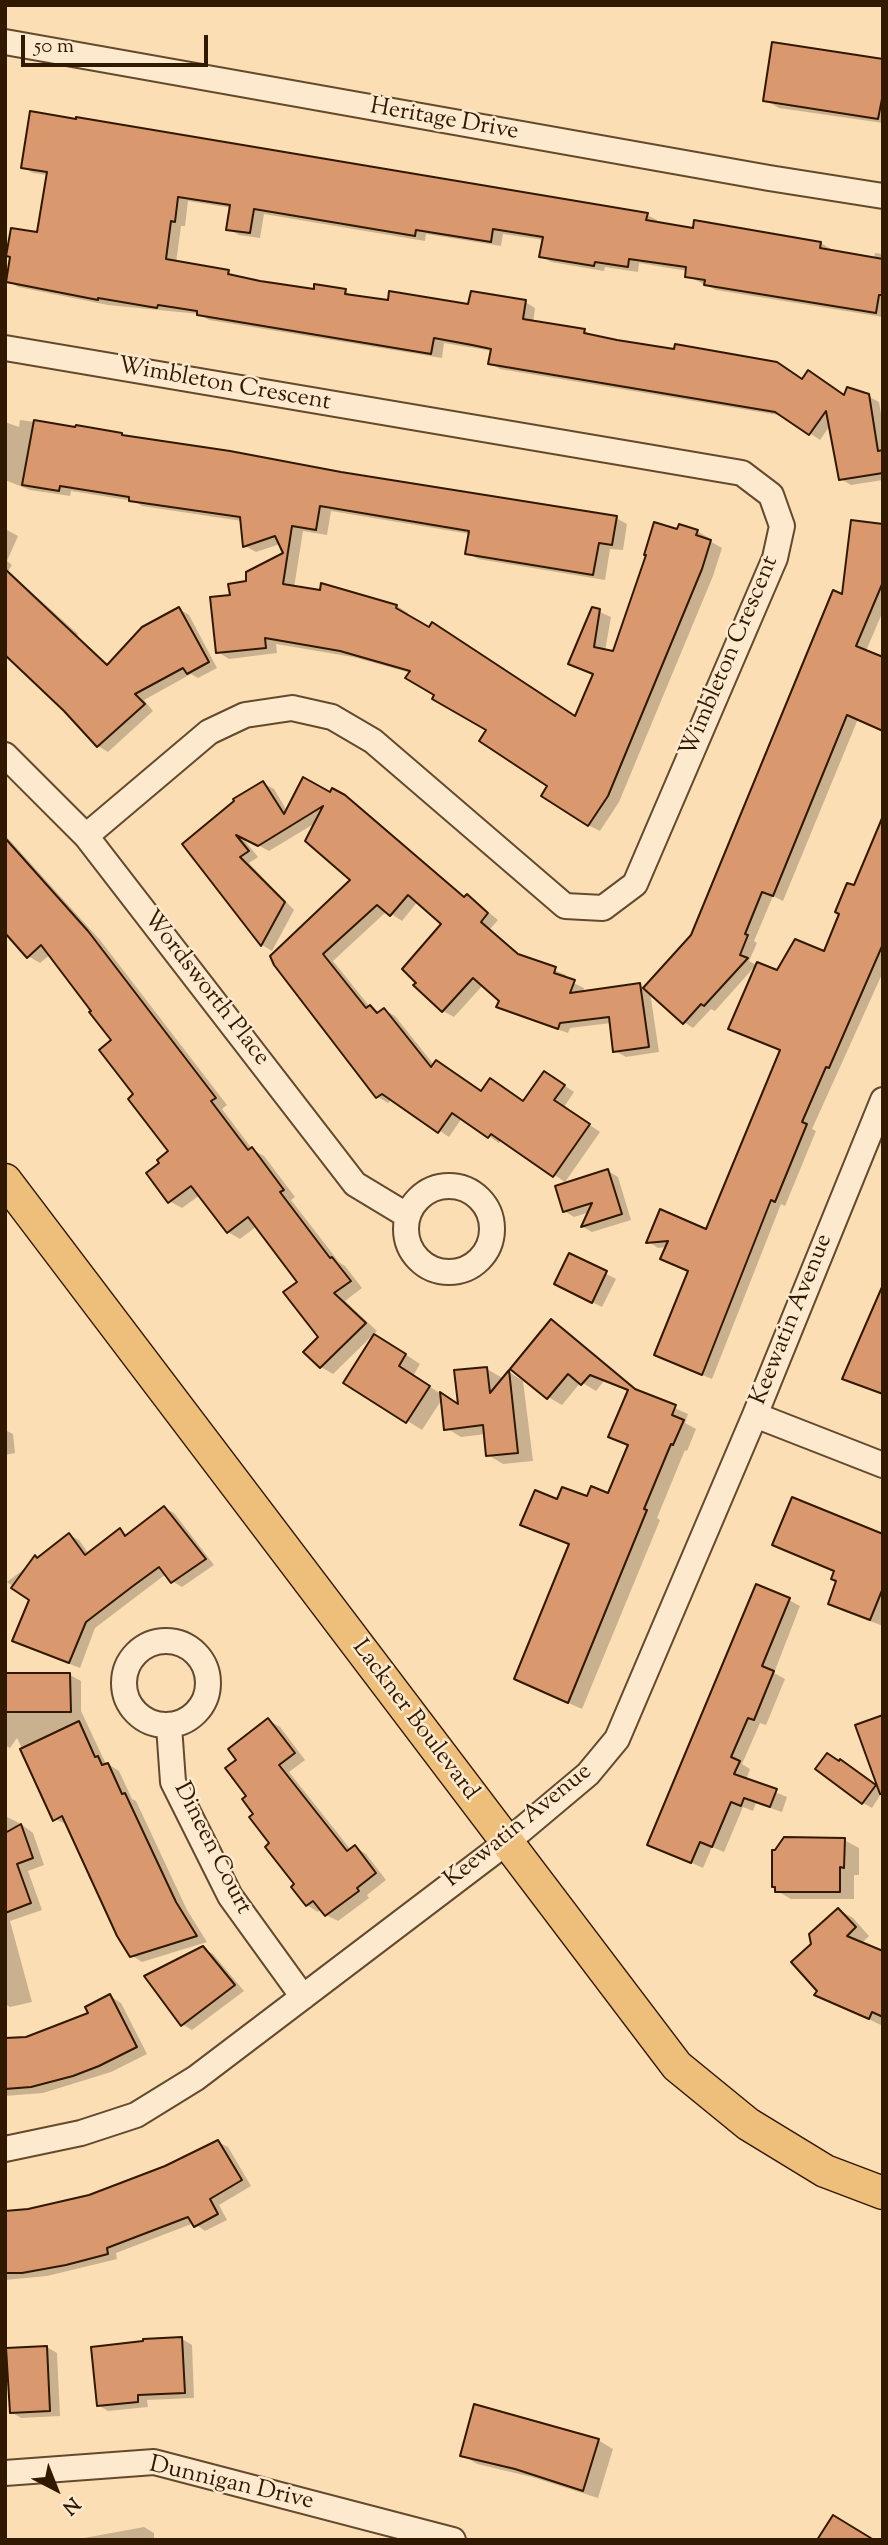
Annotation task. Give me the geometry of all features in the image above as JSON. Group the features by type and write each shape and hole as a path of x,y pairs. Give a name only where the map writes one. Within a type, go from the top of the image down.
{"main road":[{"name":"Lackner Boulevard","path":"5,1180 677,2066 748,2124 825,2171 883,2193"}],"street":[{"name":"Heritage Drive","path":"5,43 756,176 883,195"},
{"name":"Wimbleton Crescent","path":"5,348 742,474 771,495 782,526 775,558 635,884 603,908 565,906 373,741 332,718 292,708 245,715 209,732 86,836"},
{"name":"Wordsworth Place","path":"5,755 86,836 355,1184 408,1216"},
{"name":"Keewatin Avenue","path":"5,2149 81,2133 135,2115 196,2078 507,1842 588,1774 617,1739 755,1415 883,1100"},
{"path":"755,1415 883,1465"},
{"name":"Dineen Court","path":"169,1726 173,1782 230,1896 303,1997"},
{"name":"Dunnigan Drive","path":"5,2473 154,2462 453,2540"}],"building":[{"path":"772,42 883,59 883,94 878,119 763,101"},
{"path":"30,111 648,213 646,220 693,228 694,220 821,242 820,248 883,259 883,295 879,295 876,313 704,285 705,280 685,277 686,267 629,259 628,267 595,262 594,266 539,257 543,237 493,229 491,242 416,230 415,236 254,209 250,233 226,230 230,205 178,197 175,222 171,221 166,259 229,270 228,274 260,281 314,289 314,284 346,289 345,294 388,300 389,291 468,304 471,291 526,300 523,319 585,329 584,333 617,340 674,349 675,344 777,362 802,379 808,370 844,395 847,387 869,394 878,451 883,450 883,473 839,480 826,411 809,435 775,412 488,364 491,349 472,345 434,338 431,354 197,315 197,311 98,300 6,282 10,257 6,256 11,228 37,232 47,172 21,168"},
{"path":"34,420 617,516 612,545 599,543 593,575 465,554 469,531 320,506 316,530 292,526 283,584 320,590 321,583 397,605 396,608 429,627 432,622 575,716 593,674 568,664 592,607 600,609 594,647 613,651 646,555 654,522 677,529 679,524 698,530 696,535 711,540 702,569 608,796 588,826 541,796 547,786 479,741 486,730 432,699 434,695 405,678 410,671 340,651 265,638 266,648 216,653 210,597 230,595 228,584 246,581 246,572 283,553 275,536 243,547 240,517 129,501 129,497 60,486 59,491 22,485"},
{"path":"851,520 883,524 883,582 856,646 883,657 883,731 847,715 773,896 762,892 745,934 748,935 740,955 748,958 704,1006 701,1004 683,1024 643,988 691,935 833,590 842,594"},
{"path":"5,569 107,665 142,627 179,607 209,662 187,674 183,668 135,694 145,704 97,747 64,711 5,655"},
{"path":"303,777 330,792 332,788 345,795 464,897 467,894 488,913 481,922 518,954 556,967 554,973 575,980 570,993 640,983 649,1047 613,1052 609,1017 560,1023 558,1029 496,1007 499,1001 473,978 442,1012 413,985 416,983 402,969 441,924 408,895 390,916 377,905 323,954 366,1008 370,1005 377,1013 384,1008 431,1067 436,1060 481,1091 490,1078 523,1101 544,1071 565,1085 554,1100 590,1124 553,1177 491,1134 488,1138 452,1113 438,1133 382,1094 376,1098 274,965 270,956 350,880 305,841 323,806 258,846 236,835 249,851 240,857 285,902 261,946 182,844 234,801 233,799 263,781 284,814"},
{"path":"883,816 883,944 829,1068 826,1067 802,1122 807,1124 775,1202 771,1200 702,1375 654,1355 688,1271 660,1259 668,1241 646,1243 660,1209 706,1229 780,1050 728,1029 757,962 777,970 795,939 824,951 839,914 835,912 847,883 854,885"},
{"path":"5,838 88,931 216,1098 211,1101 248,1150 252,1147 284,1190 280,1192 351,1281 334,1293 366,1323 320,1368 303,1352 318,1337 283,1292 297,1282 248,1217 227,1233 191,1186 168,1203 146,1173 159,1163 157,1160 168,1151 128,1099 133,1094 99,1050 111,1040 41,945 27,958 5,933"},
{"path":"608,1169 622,1214 581,1227 592,1203 563,1212 555,1186"},
{"path":"569,1253 607,1271 592,1303 554,1284"},
{"path":"883,1287 883,1394 842,1379"},
{"path":"551,1319 635,1389 676,1405 672,1415 684,1420 644,1509 647,1510 568,1703 514,1679 569,1544 520,1525 535,1490 557,1499 562,1487 587,1496 591,1486 608,1493 628,1445 608,1437 628,1390 590,1375 581,1385 568,1374 547,1399 510,1369"},
{"path":"374,1334 406,1354 399,1366 430,1386 406,1423 343,1383"},
{"path":"487,1367 490,1393 509,1370 518,1453 486,1456 483,1425 444,1430 440,1392 458,1404 454,1370"},
{"path":"792,1497 883,1534 883,1588 870,1620 828,1604 836,1581 831,1579 834,1571 772,1545"},
{"path":"164,1506 206,1559 171,1583 159,1567 133,1586 86,1622 69,1663 12,1641 29,1600 11,1588 35,1555 37,1558 69,1533 85,1555 120,1528 125,1536"},
{"path":"756,1584 790,1598 762,1666 774,1671 754,1720 748,1718 731,1757 740,1761 734,1774 777,1789 770,1807 744,1798 741,1806 731,1802 712,1847 700,1842 691,1863 647,1845"},
{"path":"5,1673 70,1673 71,1712 5,1712"},
{"path":"883,1715 883,1794 880,1794 855,1725"},
{"path":"268,1718 295,1753 279,1765 347,1851 355,1845 376,1873 357,1888 359,1891 325,1916 313,1901 306,1906 291,1887 294,1884 265,1847 269,1843 249,1817 253,1814 242,1799 246,1796 225,1768 236,1760 228,1749"},
{"path":"79,1721 95,1757 98,1756 102,1765 108,1763 122,1794 125,1793 176,1902 197,1936 130,1957 117,1936 62,1816 53,1821 20,1749"},
{"path":"827,1753 876,1785 862,1804 815,1769"},
{"path":"21,1824 33,1858 17,1864 31,1903 5,1913 5,1833"},
{"path":"784,1837 845,1838 844,1868 840,1867 840,1892 775,1892 775,1887 772,1887 772,1850 775,1850"},
{"path":"838,1908 856,1927 847,1936 883,1951 883,2017 872,2012 869,2019 814,1995 817,1991 791,1962 811,1944 809,1934"},
{"path":"203,1946 235,1985 181,2026 144,1976"},
{"path":"110,1994 137,2047 73,2076 31,2087 5,2089 5,2038 26,2037 88,2013 85,2007"},
{"path":"218,2140 242,2180 210,2199 218,2214 194,2227 188,2217 107,2248 108,2254 66,2265 22,2273 5,2273 5,2211 28,2209 89,2195 165,2166"},
{"path":"182,2337 185,2393 138,2395 138,2402 97,2406 91,2347 143,2339"},
{"path":"47,2346 50,2411 10,2413 6,2348"},
{"path":"474,2404 599,2439 583,2491 515,2469 460,2456"},
{"path":"833,2515 874,2540 817,2540"}]}
